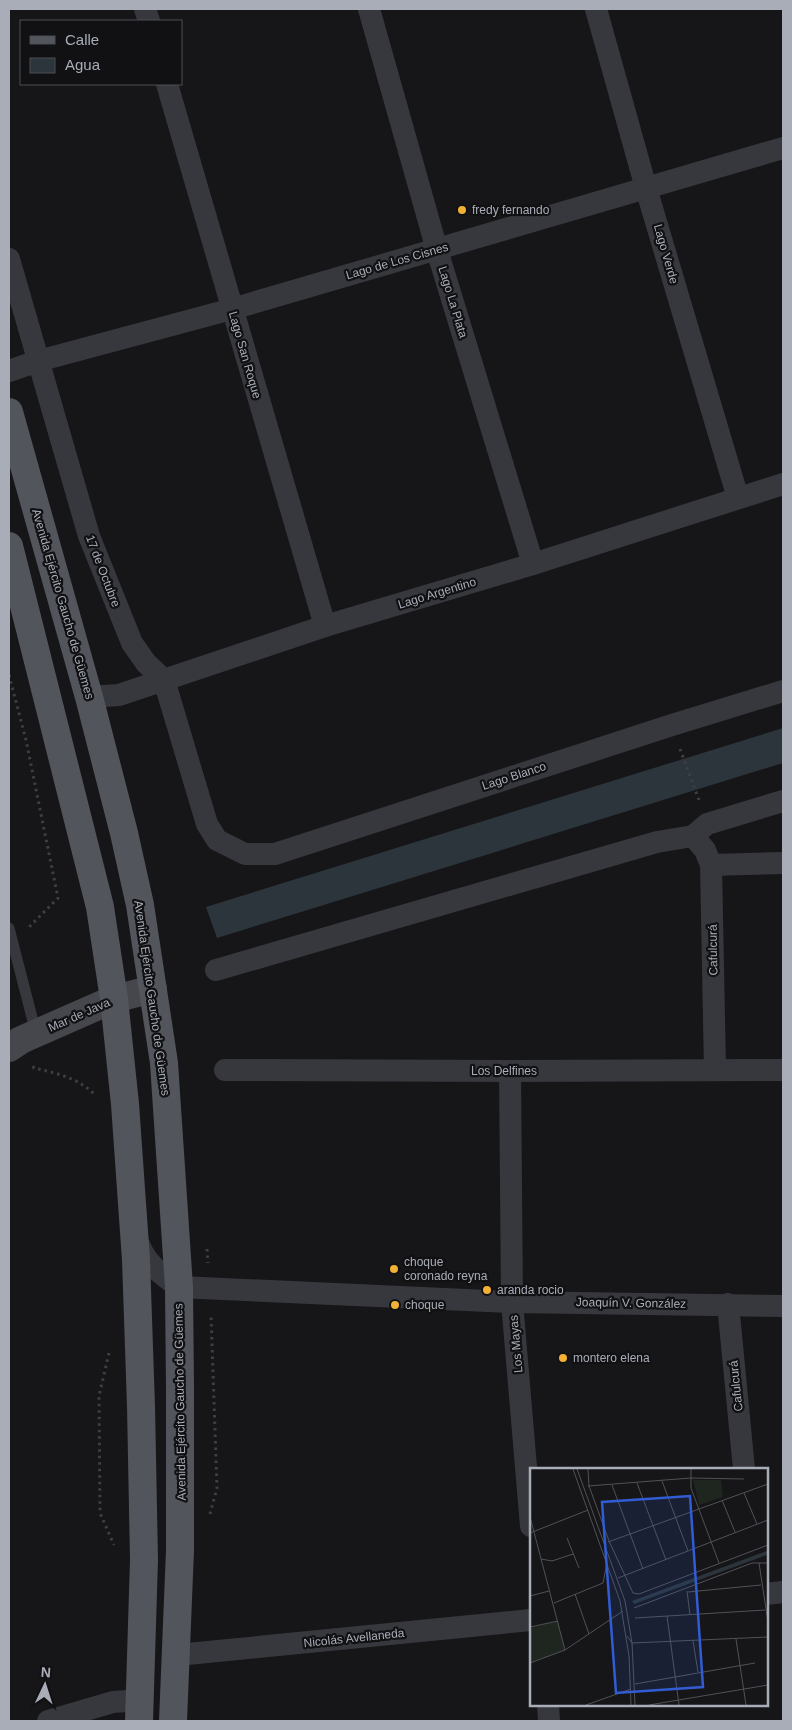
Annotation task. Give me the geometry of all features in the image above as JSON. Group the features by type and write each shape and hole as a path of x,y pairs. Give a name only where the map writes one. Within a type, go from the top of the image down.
{"main road":[{"name":"Avenida Ejército Gaucho de Güemes","path":"9,412 89,696 124,833 140,905 164,1063 178,1287 181,1472 177,1654 173,1721"},
{"path":"9,546 100,907 114,999 125,1104 133,1223 141,1406 144,1560 140,1711"}],"street":[{"name":"Lago La Plata","path":"368,9 437,250 533,564"},
{"name":"Lago Verde","path":"596,9 646,188 738,498"},
{"name":"Lago San Roque","path":"167,85 325,626"},
{"name":"Lago de Los Cisnes","path":"9,371 38,360 232,309 783,148"},
{"name":"17 de Octubre","path":"9,259 89,536 132,643 146,663 164,680 207,824 217,840 245,854"},
{"name":"Lago Argentino","path":"89,696 119,695 325,626 533,564 783,484"},
{"name":"Lago Blanco","path":"245,854 275,854 672,725 783,691"},
{"path":"216,970 700,830 783,801"},
{"name":"Cafulcurá","path":"700,830 711,865 715,1070"},
{"path":"711,865 783,864"},
{"name":"Mar de Java","path":"22,1040 114,999 153,989"},
{"name":"Los Delfines","path":"225,1070 783,1070"},
{"name":"Los Mayas","path":"510,1071 512,1302 530,1514"},
{"path":"133,1223 140,1249 150,1263 178,1287"},
{"name":"Joaquín V. González","path":"178,1287 512,1302 783,1306"},
{"name":"Cafulcurá","path":"728,1304 744,1468"},
{"path":"767,1594 783,1592"},
{"name":"Nicolás Avellaneda","path":"177,1654 530,1620"},
{"path":"48,1721 113,1702 140,1711"},
{"path":"548,1705 549,1721"}],"lane":[{"path":"9,928 13,944 22,1040"}],"path":[{"path":"9,675 26,740 58,898 13,944"},
{"path":"672,725 700,830"},
{"path":"22,1040 34,1068 60,1073 88,1088 101,1102"},
{"path":"110,1348 99,1396 100,1513 115,1548"}],"water":[{"path":"783,728 783,763 217,938 206,907"}],"place":[{"name":"fredy fernando","path":"462,210"},
{"name":"choque coronado reyna","path":"394,1269"},
{"name":"aranda rocio","path":"487,1290"},
{"name":"choque","path":"395,1305"},
{"name":"montero elena","path":"563,1358"}]}
